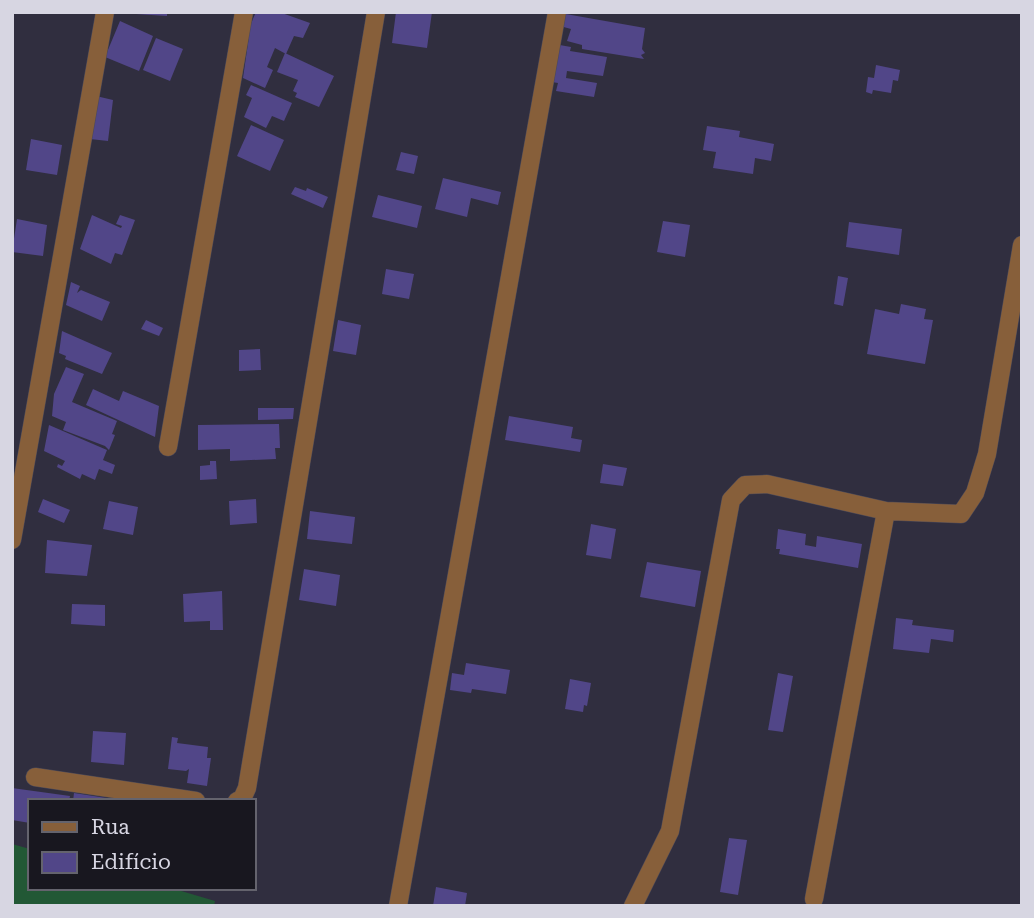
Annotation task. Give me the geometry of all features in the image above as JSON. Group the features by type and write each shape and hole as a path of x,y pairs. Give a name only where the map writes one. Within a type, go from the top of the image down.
{"street":[{"path":"12,540 105,12"},
{"path":"168,447 244,12"},
{"path":"242,799 247,788 376,12"},
{"path":"398,906 557,12"},
{"path":"633,906 670,831 731,500 745,485 767,485 886,512 961,514 975,493 987,454 1022,245"},
{"path":"814,898 886,512"},
{"path":"35,777 183,799"}],"green space":[{"path":"12,844 28,848 28,890 178,890 215,901 214,906 12,906"}],"building":[{"path":"167,12 167,16 136,14"},
{"path":"256,12 279,12 310,23 303,38 294,36 286,54 275,48 267,67 273,70 265,88 243,78 249,36 246,35"},
{"path":"396,12 432,12 427,48 392,43"},
{"path":"560,13 645,28 642,49 645,53 641,55 644,59 582,49 582,45 567,41 571,29 560,26"},
{"path":"120,21 153,36 139,71 105,57"},
{"path":"156,38 183,49 170,81 143,70"},
{"path":"554,44 571,47 570,51 607,57 603,76 567,71 566,78 597,83 594,97 556,91 558,83 552,82"},
{"path":"285,53 334,76 319,107 295,97 297,93 293,91 298,80 277,72"},
{"path":"876,65 900,70 898,81 893,80 891,93 873,90 872,94 866,92 868,77 874,78"},
{"path":"251,85 292,103 284,121 272,116 266,128 244,117 252,98 246,95"},
{"path":"96,96 113,100 108,141 90,139"},
{"path":"251,125 284,140 270,171 237,156"},
{"path":"707,126 740,131 739,137 774,144 771,161 755,158 753,174 713,168 716,152 703,150"},
{"path":"31,139 62,145 57,175 26,170"},
{"path":"401,152 418,156 414,174 396,170"},
{"path":"443,178 501,192 498,205 471,198 467,217 435,209"},
{"path":"295,187 306,191 307,188 328,197 323,208 291,194"},
{"path":"378,195 422,206 417,228 372,217"},
{"path":"92,215 121,228 122,226 116,224 120,215 135,220 122,255 115,253 111,264 80,249"},
{"path":"17,219 47,225 43,256 12,252"},
{"path":"663,221 690,225 685,257 657,252"},
{"path":"849,222 902,229 899,255 846,247"},
{"path":"386,269 414,274 409,299 382,294"},
{"path":"838,276 848,278 843,306 834,304"},
{"path":"71,282 80,286 77,293 81,290 110,302 102,321 66,305"},
{"path":"901,304 926,309 924,319 933,320 925,364 867,354 875,309 899,314"},
{"path":"146,320 163,328 159,336 141,329"},
{"path":"338,320 361,325 356,355 333,351"},
{"path":"62,331 112,353 102,374 65,359 66,356 59,353"},
{"path":"260,349 261,370 239,371 239,350"},
{"path":"66,367 84,374 72,402 117,421 109,450 63,430 66,422 52,416 54,394"},
{"path":"93,389 119,401 123,391 159,406 155,437 86,405"},
{"path":"258,408 294,408 293,419 258,420"},
{"path":"509,416 573,427 571,438 582,440 580,452 505,440"},
{"path":"279,424 280,448 275,448 276,459 230,461 230,449 198,450 198,425"},
{"path":"49,425 107,450 103,460 115,465 112,474 99,469 95,480 82,474 80,479 57,467 58,464 62,466 65,461 44,451"},
{"path":"210,461 216,461 217,479 200,480 200,466 210,465"},
{"path":"603,464 627,468 623,486 600,483"},
{"path":"43,499 70,510 64,523 38,512"},
{"path":"256,499 257,523 230,525 229,501"},
{"path":"109,501 138,507 133,535 103,529"},
{"path":"310,511 355,517 352,544 307,539"},
{"path":"591,524 616,529 611,559 586,555"},
{"path":"778,529 806,534 805,545 816,547 817,536 862,544 858,568 779,554 780,549 776,549"},
{"path":"47,540 92,545 87,576 45,573"},
{"path":"647,562 701,571 695,607 640,597"},
{"path":"304,569 340,575 336,606 299,600"},
{"path":"222,591 223,630 210,630 210,621 184,622 183,594"},
{"path":"72,604 105,605 105,626 71,624"},
{"path":"896,618 913,620 912,625 954,630 953,642 931,639 929,653 893,649"},
{"path":"466,663 510,670 506,694 472,689 471,693 450,690 452,673 464,675"},
{"path":"778,673 793,676 783,732 768,730"},
{"path":"570,679 591,683 587,706 584,705 583,712 565,709"},
{"path":"93,731 126,733 124,765 91,762"},
{"path":"172,737 178,738 177,743 208,747 207,758 211,758 207,786 187,783 189,769 168,769"},
{"path":"12,788 70,796 69,799 28,799 28,823 12,820"},
{"path":"74,793 113,799 73,799"},
{"path":"729,838 747,840 738,895 720,892"},
{"path":"436,887 467,893 465,906 433,906"}]}
